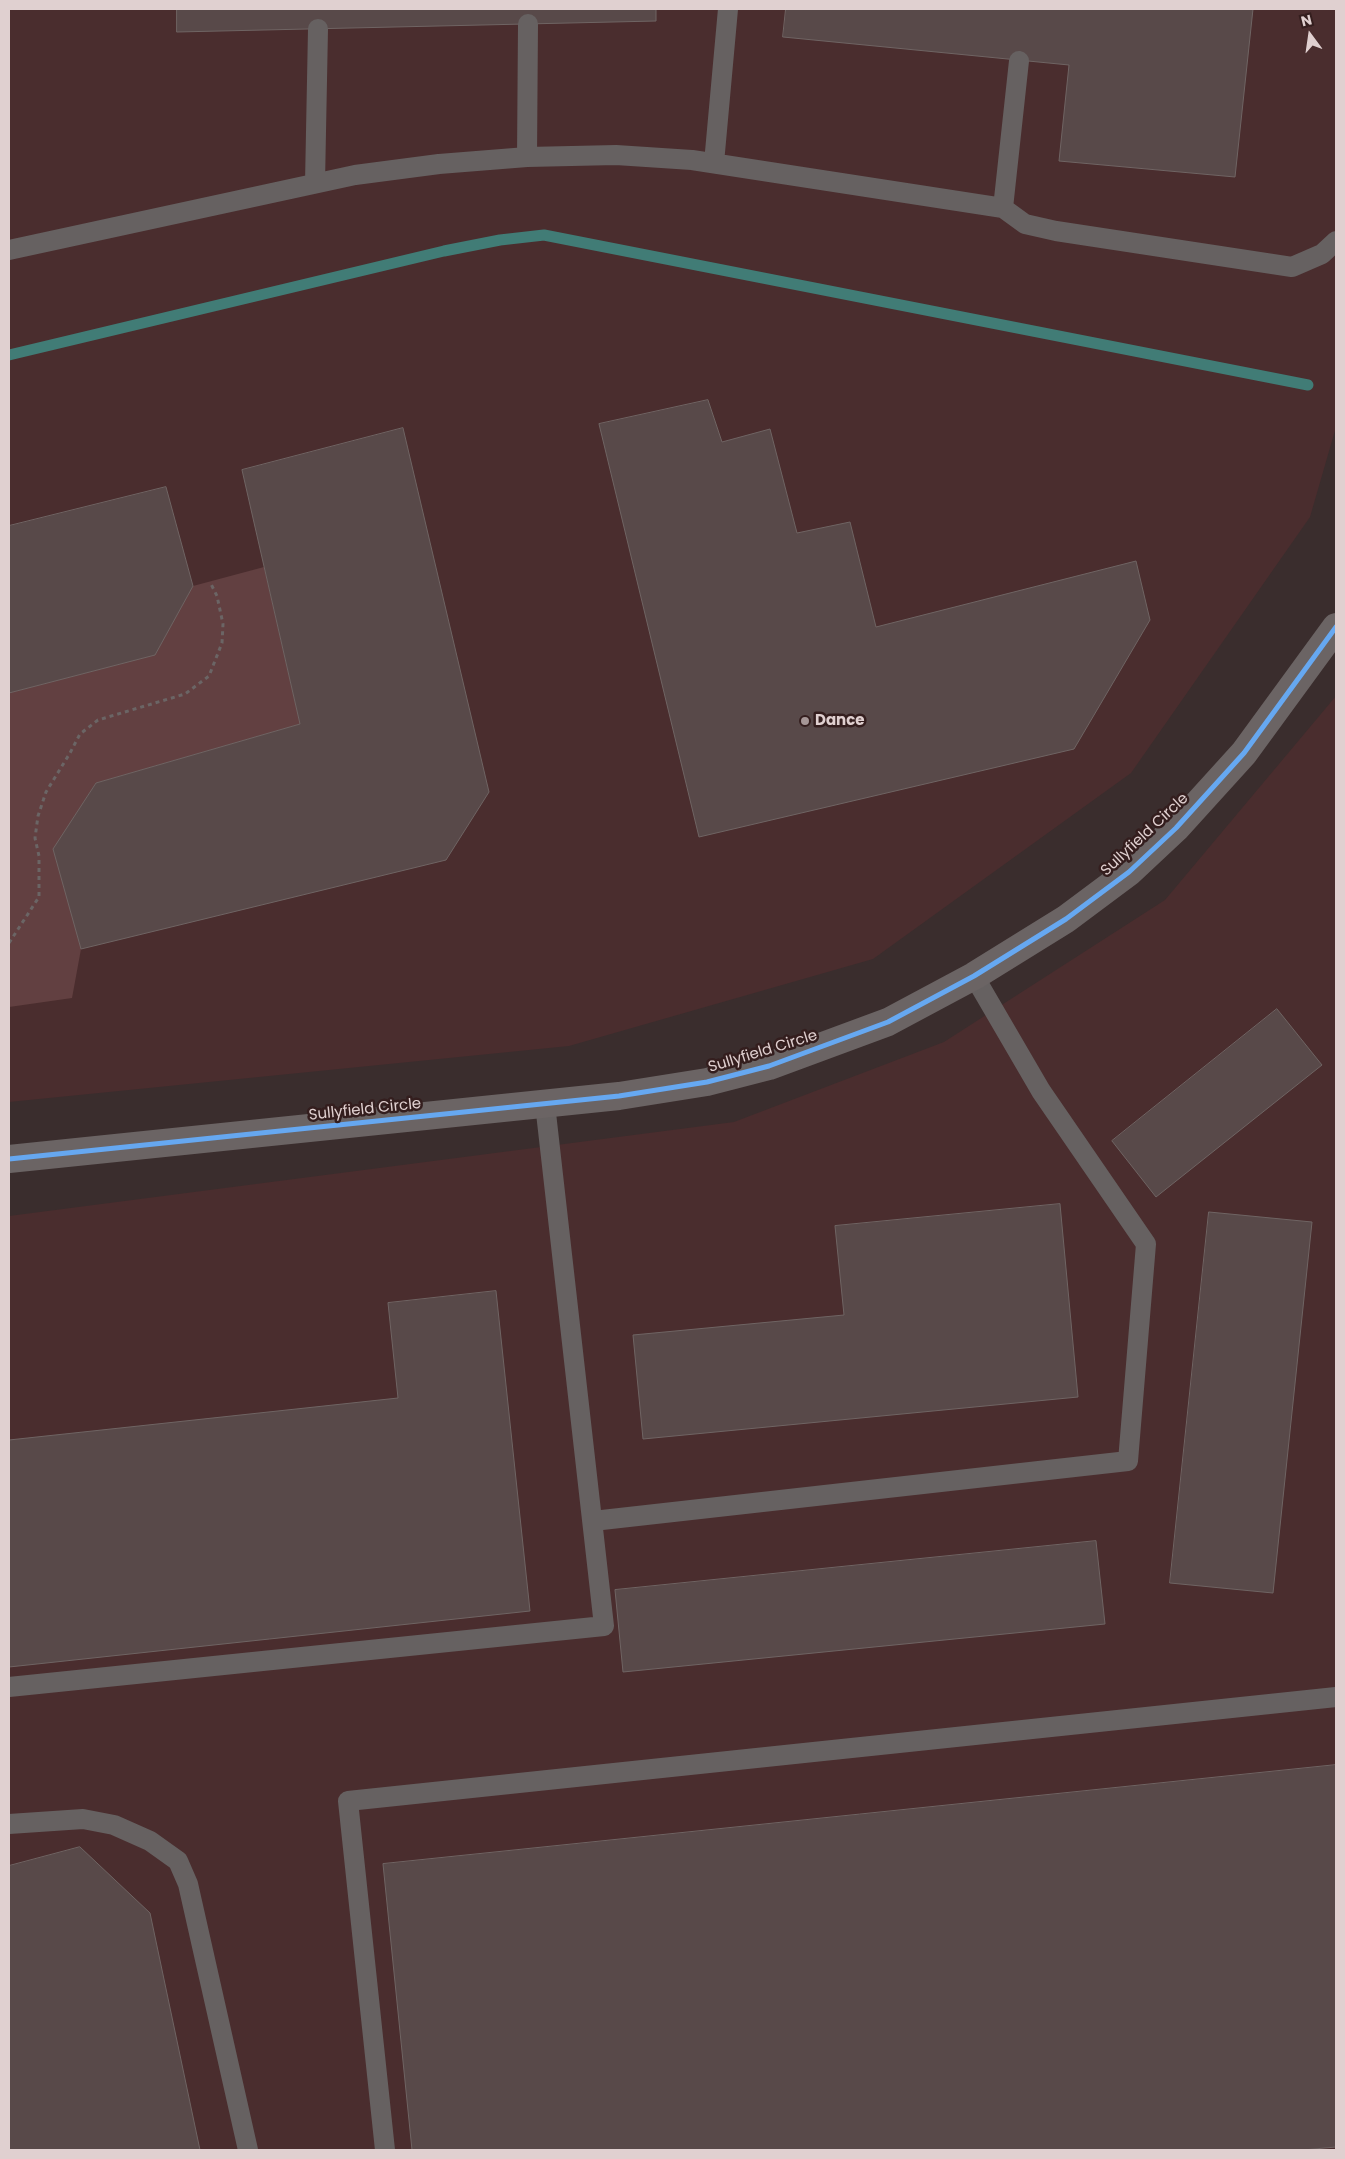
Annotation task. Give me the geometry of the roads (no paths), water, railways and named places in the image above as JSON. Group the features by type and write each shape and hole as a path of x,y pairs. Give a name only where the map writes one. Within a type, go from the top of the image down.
{"street":[{"name":"Sullyfield Circle","path":"9,1159 545,1104 659,1090 707,1082 769,1066 888,1022 974,976 1066,919 1129,872 1176,828 1244,753 1336,627"}],"lane":[{"path":"714,163 728,9"},
{"path":"527,157 528,24"},
{"path":"315,183 318,29"},
{"path":"1003,208 1019,61"},
{"path":"9,250 355,175 439,164 527,157 616,155 714,163 1003,208 1025,224 1056,231 1292,267 1322,254 1336,241"},
{"path":"593,1521 1128,1461 1146,1244 1041,1091 974,976"},
{"path":"9,1687 604,1626 545,1104"},
{"path":"385,2150 348,1801 1336,1696"},
{"path":"9,1824 83,1819 114,1825 150,1840 178,1861 188,1884 248,2150"}],"waterway":[{"path":"9,355 444,251 500,240 544,235 1308,385"}],"place":[{"name":"Dance","path":"805,721"}]}
